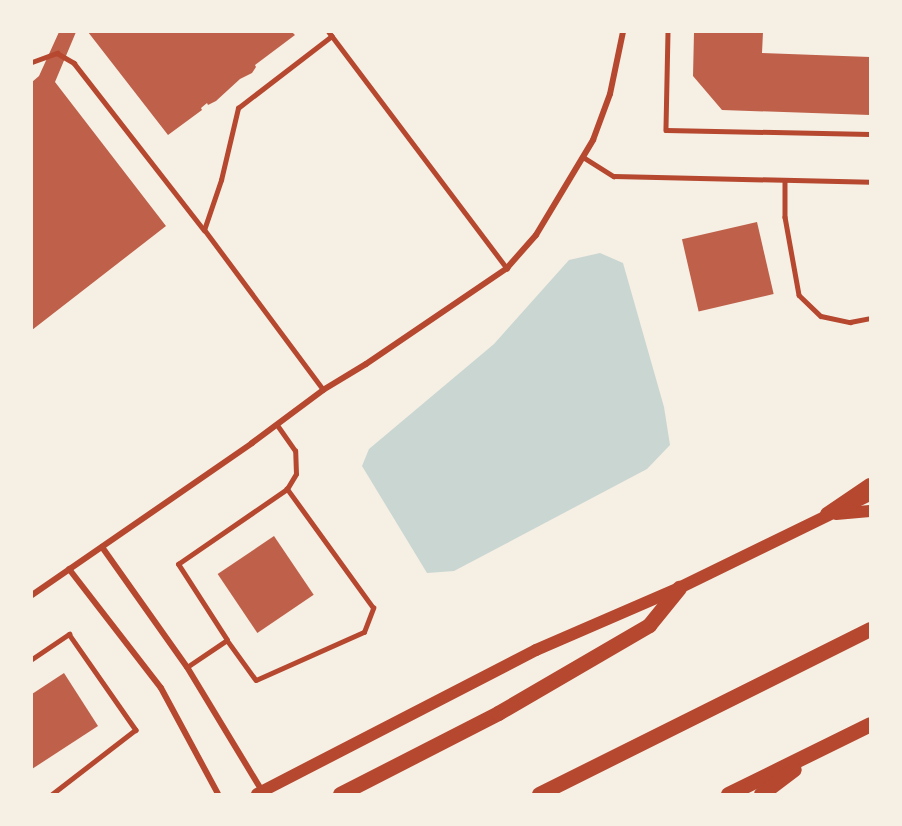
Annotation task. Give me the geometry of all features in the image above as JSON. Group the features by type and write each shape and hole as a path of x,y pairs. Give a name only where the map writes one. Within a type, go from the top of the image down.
{"highway":[{"path":"340,795 498,713 649,625 679,588"},
{"path":"539,795 732,696 870,629"},
{"path":"729,794 870,724"},
{"path":"761,795 818,750"}],"main road":[{"path":"827,514 870,485"},
{"path":"260,793 536,650 679,588 870,495"},
{"path":"827,514 870,511"}],"street":[{"path":"32,595 277,425 323,390 366,364 507,268 536,236 584,157 610,94 623,32"},
{"path":"102,547 187,667 260,793"},
{"path":"69,569 161,688 218,795"}],"lane":[{"path":"668,32 666,130 870,134"},
{"path":"204,230 222,180 238,108 330,34 507,268"},
{"path":"32,62 57,53 74,63 204,230 323,390"},
{"path":"584,157 614,177 870,182"},
{"path":"785,180 785,218 799,295 821,316 850,322 870,318"},
{"path":"277,425 295,451 296,474 287,489 178,564 255,680 364,632 373,608 287,489"},
{"path":"32,659 69,634 136,730 53,795"},
{"path":"187,667 227,640"}],"shaded area":[{"path":"600,253 623,263 664,407 670,445 647,469 454,571 427,573 362,466 369,449 494,344 569,260"}],"building":[{"path":"59,32 76,32 55,82 166,226 32,330 32,82 39,76"},
{"path":"88,32 292,32 295,35 255,65 252,73 240,79 216,101 208,105 207,103 201,108 202,110 168,135"},
{"path":"694,32 763,32 762,53 870,57 870,115 722,110 693,76"},
{"path":"757,222 774,294 699,311 682,239"},
{"path":"274,536 314,595 257,633 218,574"},
{"path":"64,673 98,726 32,769 32,694"}]}
